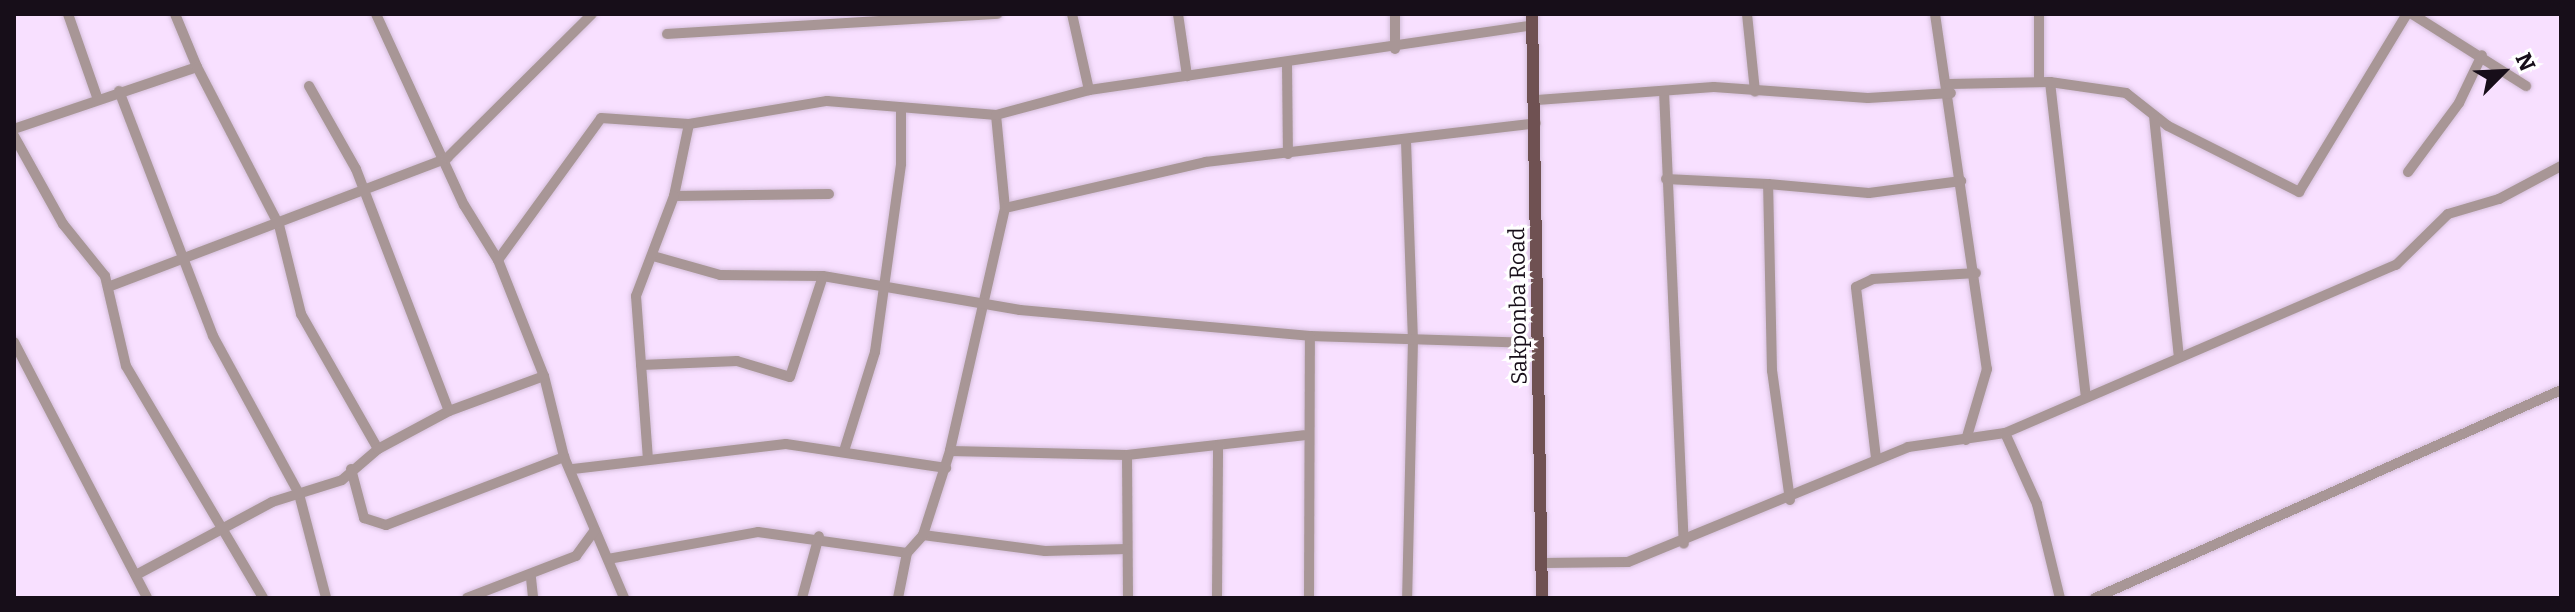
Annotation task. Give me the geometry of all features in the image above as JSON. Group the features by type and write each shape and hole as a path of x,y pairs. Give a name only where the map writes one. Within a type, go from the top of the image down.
{"main road":[{"name":"Sakponba Road","path":"1532,20 1537,100 1542,598"}],"street":[{"path":"68,14 97,97"},
{"path":"175,14 197,67 279,225 301,314 378,449"},
{"path":"376,14 447,158 464,205 498,260 544,376 564,457 573,469 624,598"},
{"path":"108,287 186,261 447,158 592,14"},
{"path":"667,34 997,14"},
{"path":"1072,14 1089,90"},
{"path":"1178,14 1187,76"},
{"path":"1395,14 1395,49"},
{"path":"1747,14 1755,92"},
{"path":"1935,14 1950,88 1976,273 1987,387 1966,440"},
{"path":"2039,14 2086,397"},
{"path":"1537,100 1664,91 1950,88 2045,82 2126,93 2154,116 2299,192 2409,14 2482,55 2526,86"},
{"path":"498,260 601,118 689,124 827,101 996,115 1089,90 1395,49 1532,20"},
{"path":"2408,172 2459,103 2482,55"},
{"path":"1287,63 1288,154"},
{"path":"14,129 97,97 197,67"},
{"path":"309,86 364,191 449,411"},
{"path":"119,91 213,336 299,494 326,598"},
{"path":"1664,91 1684,544"},
{"path":"844,451 875,352 885,285 901,108"},
{"path":"898,598 907,553 923,535 946,468 1005,208 996,115"},
{"path":"2154,116 2179,357"},
{"path":"1005,208 1206,162 1406,141 1536,123"},
{"path":"648,458 636,296 674,196 689,124"},
{"path":"14,136 108,287 126,366 263,598"},
{"path":"1406,141 1413,339 1407,598"},
{"path":"1543,563 1613,565 1684,544 1790,500 1876,458 2005,433 2396,265 2448,214 2499,199 2561,166"},
{"path":"1666,179 1869,193 1961,181"},
{"path":"1768,184 1772,371 1790,500"},
{"path":"674,196 829,194"},
{"path":"653,256 720,275 823,276 982,303 1310,336 1539,343"},
{"path":"1876,458 1856,287 1873,279 1976,273"},
{"path":"641,365 737,361 790,377 823,276"},
{"path":"1309,598 1304,435 1310,336"},
{"path":"14,342 147,598"},
{"path":"136,575 220,525 342,480 351,469 378,449 449,411 544,376"},
{"path":"2095,598 2561,390"},
{"path":"2005,433 2037,504 2060,598"},
{"path":"950,451 1127,455 1304,435"},
{"path":"573,469 786,444 946,468"},
{"path":"1217,598 1218,446"},
{"path":"1127,455 1128,598"},
{"path":"351,469 364,518 386,525 564,457"},
{"path":"581,488 594,467"},
{"path":"475,597 531,578 587,550 595,530"},
{"path":"923,535 1045,551 1127,549"},
{"path":"608,559 710,536 819,536 907,553"},
{"path":"802,598 819,536"},
{"path":"531,578 533,598"}]}
